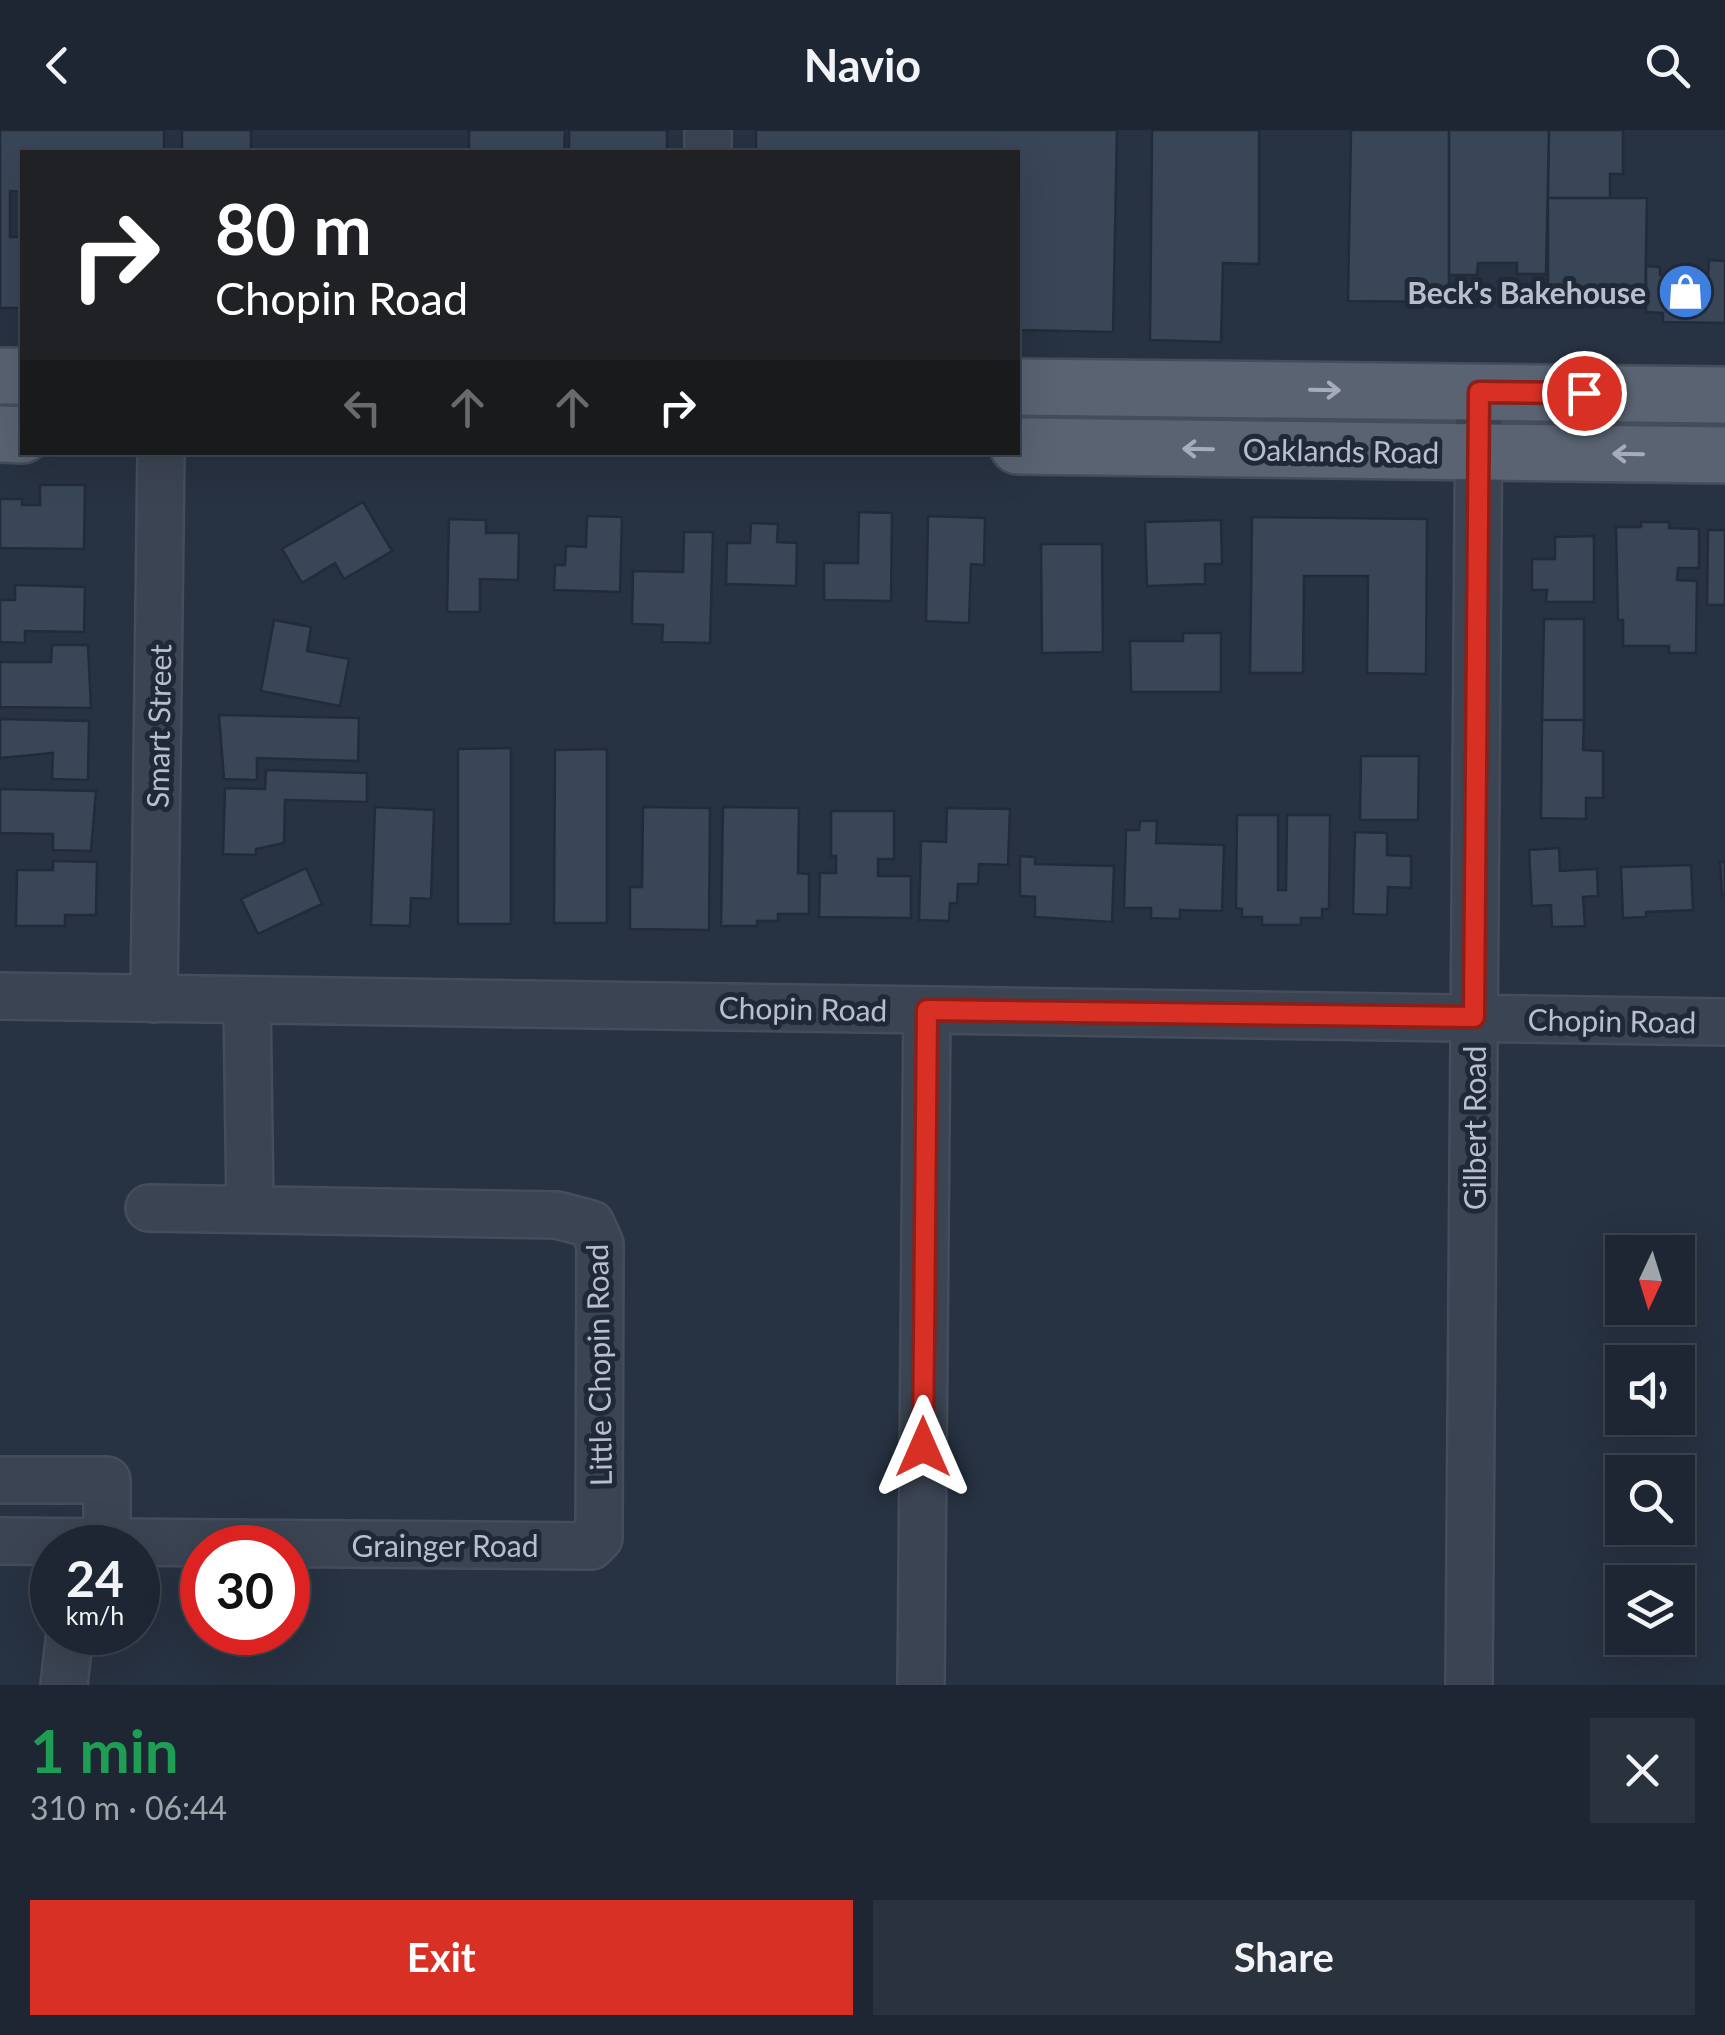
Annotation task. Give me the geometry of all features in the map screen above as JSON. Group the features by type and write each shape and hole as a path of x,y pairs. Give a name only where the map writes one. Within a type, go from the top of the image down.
{"main road":[{"name":"Oaklands Road","path":"1020,387 1725,395"},
{"name":"Oaklands Road","path":"1020,446 1725,455"}],"street":[{"name":"Gilbert Road","path":"1469,1685 1479,392"},
{"name":"Smart Street","path":"154,999 161,455"},
{"name":"Chopin Road","path":"0,996 1725,1022"},
{"path":"247,1000 250,1207"},
{"path":"921,1685 927,1010"},
{"name":"Little Chopin Road","path":"148,1208 557,1215 591,1224 600,1244 601,1523 599,1538 591,1546"},
{"path":"0,1480 106,1480 92,1525"},
{"name":"Grainger Road","path":"0,1541 30,1542"},
{"name":"Grainger Road","path":"160,1544 591,1546"},
{"path":"64,1685 67,1655"}],"building":[{"path":"0,130 164,130 164,150 20,150 20,192 10,191 10,237 20,237 20,308 0,308"},
{"path":"182,130 251,130 251,150 182,150"},
{"path":"469,130 565,130 564,150 469,150"},
{"path":"569,130 667,130 667,150 569,150"},
{"path":"756,130 1117,130 1113,332 1020,330 1020,150 756,150"},
{"path":"1152,130 1259,130 1259,264 1223,263 1221,342 1150,340"},
{"path":"1351,130 1449,130 1449,302 1348,301"},
{"path":"1449,130 1549,130 1546,274 1517,274 1517,263 1478,263 1477,275 1449,275"},
{"path":"1549,130 1623,130 1623,174 1610,174 1610,198 1548,198"},
{"path":"1548,198 1647,198 1645,308 1615,306 1615,291 1548,291"},
{"name":"Beck's Bakehouse","path":"1709,260 1725,261 1725,323 1663,322 1663,313 1646,312 1646,266 1660,267 1660,275 1708,276"},
{"path":"40,485 85,485 84,549 0,548 0,499 22,499 22,505 40,505"},
{"path":"363,502 392,551 344,579 335,563 302,583 282,549"},
{"path":"859,512 892,513 891,601 824,600 824,563 858,563"},
{"path":"587,516 622,517 620,592 554,590 555,565 565,565 566,546 586,547"},
{"path":"928,516 985,518 984,565 971,564 969,623 926,621"},
{"path":"1252,517 1427,519 1426,674 1367,673 1368,576 1304,576 1303,673 1250,673"},
{"path":"449,519 486,520 486,533 519,533 518,580 480,579 480,612 447,612"},
{"path":"1221,520 1222,564 1205,564 1205,584 1147,586 1145,522"},
{"path":"1641,522 1669,522 1669,528 1699,529 1699,568 1678,568 1677,580 1697,581 1696,653 1669,653 1669,646 1623,646 1623,620 1618,620 1616,527 1641,527"},
{"path":"751,523 778,524 777,542 797,543 796,586 726,584 727,543 750,543"},
{"path":"1708,530 1725,530 1725,605 1707,605"},
{"path":"684,532 713,532 710,643 662,642 663,625 632,624 633,571 683,572"},
{"path":"1594,536 1594,602 1546,602 1547,590 1532,590 1532,559 1555,559 1555,537"},
{"path":"1041,544 1102,544 1103,652 1042,653"},
{"path":"15,585 85,587 84,632 25,631 25,643 0,642 0,600 15,600"},
{"path":"1544,619 1584,619 1584,720 1542,720"},
{"path":"274,620 311,627 307,651 349,659 340,706 261,691"},
{"path":"1183,633 1221,633 1221,692 1131,692 1130,641 1183,641"},
{"path":"52,645 88,645 91,708 0,707 0,662 51,662"},
{"path":"219,715 359,718 358,761 257,758 257,780 224,779"},
{"path":"0,719 89,721 88,780 52,779 53,753 0,758"},
{"path":"1542,720 1584,720 1583,750 1603,751 1603,798 1586,798 1586,819 1541,818"},
{"path":"511,748 511,924 458,924 458,749"},
{"path":"607,749 607,923 554,923 555,750"},
{"path":"1361,756 1419,756 1418,820 1360,820"},
{"path":"266,770 367,773 367,802 285,800 284,843 256,849 256,855 223,854 225,788 265,789"},
{"path":"0,789 96,791 91,851 53,850 53,834 0,833"},
{"path":"375,807 434,810 431,899 411,898 410,926 371,925"},
{"path":"643,807 710,808 709,930 630,929 630,887 642,887"},
{"path":"723,807 799,808 798,873 809,874 809,914 778,914 778,921 757,921 757,926 721,926"},
{"path":"947,808 1010,809 1008,865 979,864 978,884 958,884 957,903 950,903 949,921 919,920 921,841 946,842"},
{"path":"831,811 894,811 894,859 878,859 878,876 911,876 911,918 819,917 820,873 836,873 836,856 831,856"},
{"path":"1237,815 1278,815 1278,890 1286,890 1287,815 1330,815 1329,909 1322,909 1322,918 1301,918 1301,925 1262,925 1262,917 1242,917 1242,909 1236,908"},
{"path":"1140,821 1157,821 1156,843 1224,845 1222,911 1180,910 1180,919 1151,918 1151,908 1124,908 1126,830 1139,830"},
{"path":"1355,832 1387,833 1387,855 1411,856 1411,888 1388,887 1387,915 1353,914"},
{"path":"1559,848 1560,871 1597,869 1598,896 1583,897 1585,926 1552,927 1551,905 1532,906 1529,850"},
{"path":"1020,856 1035,857 1035,864 1114,866 1112,922 1035,917 1035,897 1020,896"},
{"path":"53,861 97,862 96,915 65,915 65,926 16,926 17,870 53,870"},
{"path":"1720,862 1725,862 1725,895 1722,895"},
{"path":"1691,865 1693,910 1646,912 1646,917 1623,918 1621,867"},
{"path":"306,868 322,904 258,934 241,899"}],"place":[{"name":"Beck's Bakehouse","path":"1685,292"}],"route":[{"path":"923,1447 927,1010 1474,1017 1479,392 1584,393"}]}
